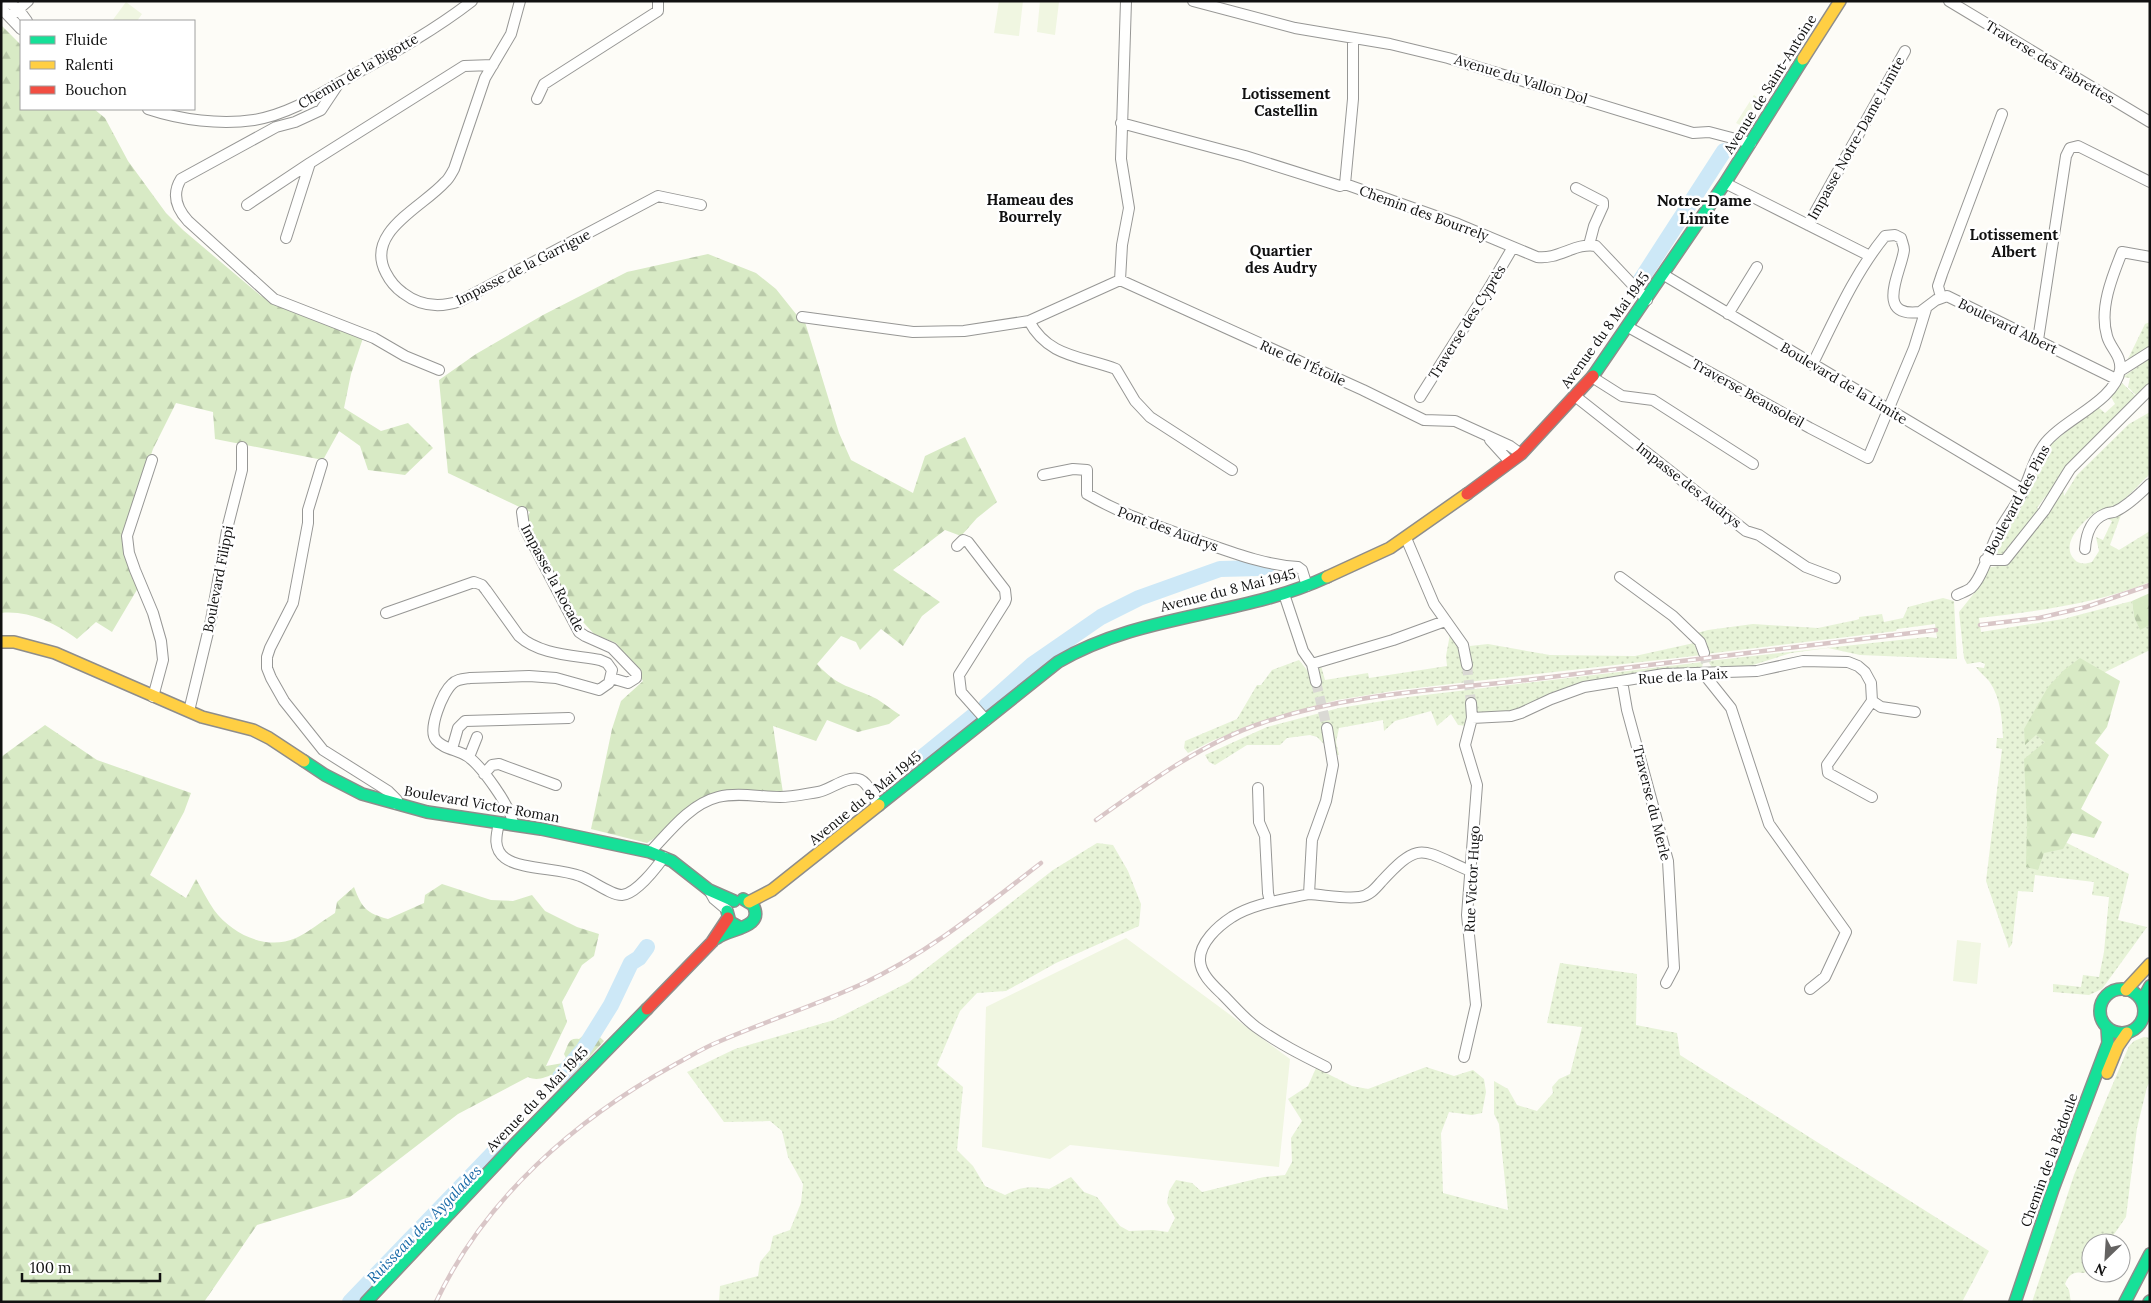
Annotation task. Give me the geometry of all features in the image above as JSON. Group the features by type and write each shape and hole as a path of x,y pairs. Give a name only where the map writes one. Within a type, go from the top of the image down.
{"main road":[{"name":"Avenue de Saint-Antoine","path":"1725,183 1748,142 1840,1"},
{"name":"Avenue du 8 Mai 1945","path":"750,902 772,890 1058,662 1109,637 1149,625 1284,594 1307,586 1354,566 1406,538 1462,499 1521,454 1592,377 1647,300 1725,183"},
{"name":"Boulevard Victor Roman","path":"1,642 14,642 55,653 152,697 202,717 253,730 269,738 324,775 362,794 445,816 576,835 664,857 683,868 730,910"},
{"name":"Avenue du 8 Mai 1945","path":"756,912 772,890"},
{"path":"739,899 750,902 756,912 756,917 750,925 741,928 733,925 730,910 739,899"},
{"name":"Avenue du 8 Mai 1945","path":"712,942 730,910"},
{"name":"Avenue du 8 Mai 1945","path":"366,1302 512,1146 712,942 730,930 741,928"},
{"path":"2126,990 2150,964"},
{"path":"2142,1001 2150,986"},
{"path":"2117,990 2126,990 2136,994 2142,1001 2145,1008 2142,1022 2137,1029 2127,1033 2117,1033 2107,1028 2100,1015 2104,999 2117,990"},
{"name":"Chemin de la Bédoule","path":"2015,1302 2053,1189 2108,1043 2107,1028"},
{"name":"Chemin de la Bédoule","path":"2024,1302 2060,1191 2083,1128 2118,1046 2127,1033"},
{"path":"2125,1302 2150,1254"}],"street":[{"path":"7,1 15,13 20,26"},
{"path":"15,13 28,1"},
{"name":"Chemin de la Bigotte","path":"152,110 173,116 191,118 222,121 254,120 302,104 453,16 472,1"},
{"name":"Impasse de la Garrigue","path":"520,1 511,34 485,78 454,169 446,182 395,226 385,238 381,251 382,266 388,278 398,290 421,304 448,306 658,196 701,205"},
{"path":"537,99 544,84 658,11 658,1"},
{"path":"802,317 913,332 964,331 1028,321 1120,280 1122,245 1129,208 1121,159 1126,1"},
{"name":"Avenue du Vallon Dol","path":"1193,1 1295,28 1440,55 1693,133 1709,132 1748,142"},
{"name":"Traverse des Fabrettes","path":"1950,1 2150,122"},
{"path":"1,8 15,13 26,20"},
{"path":"1345,184 1353,99 1353,38"},
{"name":"Impasse Notre-Dame Limite","path":"1808,225 1905,51"},
{"path":"247,206 310,163 464,66 493,65"},
{"path":"339,83 321,110 295,122 276,127 181,180 176,187 177,206 188,221 274,299 374,338 405,356 439,370"},
{"path":"1940,297 1938,286 1942,274 2002,114"},
{"name":"Chemin des Bourrely","path":"1121,124 1245,156 1340,186 1345,184 1458,224 1537,257 1546,258 1589,244"},
{"path":"2038,340 2066,156 2070,148 2078,146 2150,182"},
{"path":"286,238 310,163"},
{"path":"1725,183 1870,256"},
{"path":"1576,188 1603,202 1604,206 1594,226 1589,244 1596,246 1647,300"},
{"path":"1812,365 1846,296 1870,256 1885,236 1894,235 1901,238 1904,248 1893,290 1893,298 1897,306 1914,313 1926,309"},
{"name":"Traverse des Cyprès","path":"1420,397 1490,288 1513,247"},
{"path":"2118,375 2120,359 2107,338 2103,322 2111,279 2122,252 2150,257"},
{"path":"1728,314 1757,267"},
{"name":"Boulevard de la Limite","path":"1664,275 2024,490"},
{"name":"Rue de l'Étoile","path":"1120,280 1364,390 1424,420 1454,421 1510,446 1521,454"},
{"name":"Boulevard Albert","path":"1926,309 1940,297 1947,296 2038,340 2118,375"},
{"path":"1889,410 1920,330 1926,309"},
{"path":"1028,321 1034,331 1048,345 1060,352 1116,369 1135,401 1150,417 1232,470"},
{"name":"Traverse Beausoleil","path":"1628,327 1868,458 1889,410"},
{"name":"Boulevard des Pins","path":"1957,595 1970,588 1997,534 2024,490 2029,471 2044,445 2111,389 2118,375 2150,352"},
{"path":"1592,377 1622,396 1653,400 1753,464"},
{"path":"1985,560 2005,560 2044,511 2070,470 2150,389"},
{"name":"Impasse des Audrys","path":"1575,396 1746,530 1759,535 1806,567 1834,578"},
{"name":"Rue de l'Étoile","path":"1488,437 1510,462"},
{"name":"Boulevard Filippi","path":"189,711 211,620 228,525 242,470 242,447"},
{"path":"152,460 127,536 134,570 153,613 161,641 163,660 152,697"},
{"path":"322,464 308,510 308,523 293,603 270,648 267,657 267,668 284,701 323,750 388,791 397,800 396,804"},
{"name":"Pont des Audrys","path":"1043,474 1073,469 1087,470 1087,494 1118,512 1227,551 1264,562 1298,567 1302,570 1307,586"},
{"path":"2085,549 2086,533 2096,519 2105,514 2116,512 2150,484"},
{"name":"Impasse la Rocade","path":"386,613 474,582 482,585 519,636 526,642 542,650 600,660 607,663 612,670 611,678 628,684 636,678 636,673 612,648 579,632 524,527 522,512"},
{"path":"1406,538 1427,588 1462,645 1467,665"},
{"path":"958,546 963,540 968,542 1005,590 1006,594 1005,602 959,675 960,692 986,720"},
{"path":"1620,577 1672,616 1700,642 1705,665 1731,708 1769,824 1846,932 1824,977 1810,989"},
{"path":"1284,594 1303,651 1312,664 1316,682"},
{"path":"1312,664 1341,657 1393,640 1445,620"},
{"name":"Rue de la Paix","path":"1472,718 1511,716 1584,687 1664,674 1705,665 1757,671 1804,661 1848,662 1858,666 1865,672 1871,683 1872,701"},
{"path":"513,825 511,813 484,774 469,757 437,742 433,736 433,725 451,684 460,679 529,676 556,678 599,690 610,683 611,678"},
{"name":"Traverse du Merle","path":"1622,681 1627,710 1668,861 1674,968 1666,983"},
{"path":"1872,796 1828,772 1827,765 1872,701 1881,707 1915,712"},
{"name":"Rue Victor Hugo","path":"1464,1058 1476,1005 1467,916 1477,784 1465,745 1472,718 1471,703"},
{"path":"452,749 458,728 465,721 568,718"},
{"path":"1309,894 1312,840 1326,801 1333,765 1327,728"},
{"path":"469,757 477,738"},
{"path":"484,774 492,765 500,764 556,785"},
{"path":"650,852 681,820 697,808 718,797 748,795 779,797 822,792 851,779 857,779 865,783 878,806"},
{"path":"1258,788 1259,822 1265,836 1270,902"},
{"path":"499,823 496,840 497,847 504,858 514,863 581,876 614,893 622,895 633,891 650,875 664,857"},
{"path":"1326,1067 1290,1049 1255,1026 1207,979 1200,963 1201,949 1217,930 1232,917 1270,902 1309,894 1360,897 1372,892 1403,859 1419,852 1429,853 1470,871"}],"green space":[{"path":"999,1 1023,1 1019,36 994,33"},
{"path":"1040,1 1059,2 1055,35 1037,32"},
{"path":"126,2 142,14 138,20 113,20"},
{"path":"1,25 20,44 20,110 95,110 105,118 128,161 166,213 183,230 261,296 363,338 351,374 344,408 381,431 408,423 433,448 405,475 368,470 360,446 339,431 323,460 215,439 213,412 176,403 153,449 124,534 138,588 112,632 96,622 77,639 41,619 21,614 1,613"},
{"path":"1754,95 1761,100 1744,127 1736,123"},
{"path":"708,254 756,273 776,289 800,319 805,322 839,433 851,460 913,493 925,456 965,437 997,502 977,518 961,536 945,530 893,570 940,602 922,616 903,646 881,629 860,650 856,642 841,636 817,664 832,678 877,699 900,715 889,724 858,732 827,720 816,741 773,726 783,793 720,795 647,843 591,829 612,729 621,701 643,681 616,643 594,634 574,612 525,522 530,512 448,473 439,380 476,354 543,315 627,272"},
{"path":"2150,322 2150,349 2126,363 2145,324"},
{"path":"2150,358 2150,383 2138,397 2128,387 2130,378 2123,377"},
{"path":"2122,383 2137,397 2052,493 2045,497 2037,508 2040,510 2005,555 1995,555 1993,552 2035,470 2052,443 2098,407 2105,413 2115,404 2111,397"},
{"path":"2150,412 2150,474 2120,503 2100,510 2088,518 2072,538 2070,553 2078,562 2083,564 2092,562 2099,551 2096,537 2103,540 2112,521 2106,518 2119,514 2121,515 2110,545 2119,550 2150,531 2150,582 2129,590 2087,601 1979,618 1981,632 2063,619 2132,601 2134,617 2140,629 2150,625 2150,650 2085,682 2039,829 2129,874 2118,920 2147,927 2102,989 2089,995 2053,992 2053,984 2081,987 2083,975 2099,977 2104,952 2109,897 2092,895 2094,882 2035,875 2033,892 2018,891 2012,944 2009,948 1986,881 2002,749 1996,748 1997,738 2003,738 2001,716 1993,688 1976,667 1984,668 1985,664 1980,662 1967,664 1964,658 1959,612 1979,587 1986,568 2003,565 2029,535 2063,489 2064,496 2077,475 2129,424"},
{"path":"2150,593 2150,625 2140,630 2134,617 2132,601"},
{"path":"1943,598 1954,601 1957,659 1860,655 1828,648 1791,653 1740,669 1713,669 1708,661 1927,637 1937,638 1935,624 1897,629 1896,631 1706,654 1707,643 1697,633 1753,624 1818,628 1856,620 1859,617 1882,614 1884,622 1903,618 1908,607"},
{"path":"1450,634 1469,658 1470,646 1488,644 1550,655 1635,656 1694,643 1697,644 1702,655 1399,690 1337,700 1271,718 1214,740 1188,753 1184,748 1185,741 1237,719 1257,685 1261,685 1272,670 1299,660 1311,675 1318,672 1321,666 1325,680 1368,673 1369,678 1447,666 1446,656"},
{"path":"2080,658 2120,681 2107,727 2095,743 2109,755 2081,809 2102,822 2094,838 2072,833 2063,849 2044,853 2038,870 2026,867 2027,822 2024,759 2045,742 2036,735 2025,745 2024,729 2048,687 2064,670"},
{"path":"1703,662 1702,668 1648,672 1511,711 1477,713 1475,708 1468,708 1467,726 1458,725 1451,714 1437,726 1431,711 1395,721 1384,731 1383,720 1339,728 1336,742 1339,755 1337,755 1331,730 1324,744 1317,737 1310,735 1287,738 1280,745 1247,745 1215,765 1209,762 1205,755 1267,727 1339,708 1408,697"},
{"path":"45,725 97,760 191,793 184,812 150,875 186,898 196,879 211,906 221,919 250,938 262,941 285,942 296,938 335,913 337,902 354,887 362,905 366,909 388,919 424,903 425,895 442,884 491,900 513,901 532,895 545,911 577,927 599,934 594,956 582,965 562,1002 567,1022 546,1066 563,1063 566,1058 564,1054 570,1041 579,1039 591,1029 604,1041 561,1088 553,1080 555,1075 538,1079 528,1077 458,1114 350,1197 257,1225 204,1302 1,1302 1,757"},
{"path":"1097,843 1113,845 1128,871 1141,904 1139,926 1056,963 1006,991 977,993 960,1011 937,1065 963,1087 957,1150 973,1166 985,1186 1005,1195 1026,1187 1049,1189 1071,1177 1084,1192 1097,1197 1120,1226 1129,1231 1153,1230 1168,1232 1175,1218 1167,1203 1169,1191 1176,1180 1192,1183 1202,1192 1264,1177 1285,1175 1292,1162 1291,1138 1302,1121 1288,1099 1308,1086 1316,1068 1352,1086 1368,1089 1426,1067 1454,1076 1473,1070 1484,1079 1486,1092 1482,1113 1472,1115 1449,1112 1441,1133 1443,1193 1508,1210 1499,1124 1494,1114 1494,1081 1508,1089 1517,1105 1537,1111 1553,1093 1552,1087 1559,1079 1570,1074 1582,1027 1547,1023 1560,963 1637,974 1636,1025 1677,1033 1680,1055 1989,1251 1962,1302 719,1302 720,1286 758,1276 760,1262 770,1250 773,1236 790,1230 801,1203 803,1184 788,1157 782,1131 770,1121 724,1122 687,1072 735,1049 834,1020 909,982 1053,870"},
{"path":"1126,938 1290,1059 1279,1167 1070,1145 1050,1159 982,1147 986,1007"},
{"path":"1957,940 1981,943 1977,984 1953,981"},
{"path":"2144,1037 2150,1038 2150,1081 2137,1128 2126,1217 2115,1233 2081,1233 2081,1273 2072,1274 2065,1284 2069,1290 2071,1302 2032,1302 2074,1175 2129,1046 2134,1041"}],"waterway":[{"name":"Ruisseau des Aygalades","path":"1640,281 1724,151"},
{"name":"Ruisseau des Aygalades","path":"986,706 1033,664 1101,617 1139,598 1220,569 1261,568 1268,565"},
{"name":"Ruisseau des Aygalades","path":"914,764 973,716"},
{"name":"Ruisseau des Aygalades","path":"560,1077 583,1050 611,1005 631,963 639,958 647,947"},
{"name":"Ruisseau des Aygalades","path":"350,1302 499,1147"}],"tunnel":[{"path":"1704,653 1706,663"},
{"path":"1467,665 1471,703"},
{"path":"1316,682 1327,728"}],"railway":[{"path":"1980,625 2039,618 2086,607 2150,585"},
{"path":"1096,820 1134,793 1218,741 1262,723 1326,705 1393,694 1526,680 1936,630"},
{"path":"436,1302 456,1264 480,1229 507,1196 569,1136 602,1110 638,1086 707,1047 846,991 888,971 956,928 1041,863"}],"traffic: fast":[{"path":"1593,376 1725,183 1803,59"},
{"path":"879,805 1058,662 1090,646 1123,634 1157,624 1260,600 1294,590 1327,577"},
{"path":"304,761 325,775 362,794 427,812 541,829 650,852 672,861 709,890 734,901"},
{"path":"717,938 751,923 755,913 753,905 743,899"},
{"path":"727,911 730,922 741,928"},
{"path":"2142,1001 2150,986"},
{"path":"2118,989 2126,989 2138,995 2144,1011 2138,1027 2126,1033 2118,1033 2106,1027 2100,1015 2100,1007 2106,995 2118,989"},
{"path":"366,1302 513,1146 647,1009"},
{"path":"2015,1302 2053,1189 2108,1043 2107,1028"},
{"path":"2125,1302 2150,1254"}],"traffic: slow":[{"path":"1803,59 1840,1"},
{"path":"1327,577 1390,548 1467,494"},
{"path":"1,642 14,642 55,653 202,717 253,730 304,761"},
{"path":"749,902 772,890 879,805"},
{"path":"2126,990 2150,964"},
{"path":"2107,1073 2118,1046 2127,1033"}],"traffic: jam":[{"path":"1467,494 1521,454 1593,376"},
{"path":"647,1009 712,942 728,918"}],"district":[{"name":"Lotissement Castellin","path":"1286,102"},
{"name":"Hameau des Bourrely","path":"1030,208"},
{"name":"Notre-Dame Limite","path":"1704,209"},
{"name":"Lotissement Albert","path":"2014,242"},
{"name":"Quartier des Audry","path":"1281,258"}]}
